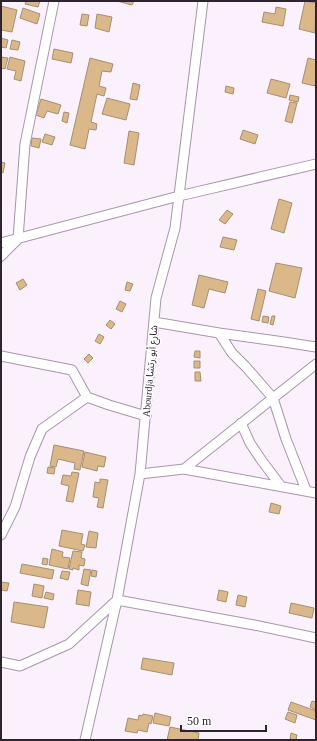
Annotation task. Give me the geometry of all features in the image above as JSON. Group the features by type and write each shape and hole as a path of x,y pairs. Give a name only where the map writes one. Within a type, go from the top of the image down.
{"street":[{"path":"1,256 18,239 25,144 54,1"},
{"name":"Abourdja شارع أبو رتشا","path":"86,740 118,600 140,474 156,298 175,228 203,1"},
{"path":"1,243 179,196 316,164"},
{"path":"154,322 316,347"},
{"path":"219,333 232,353 273,398 286,439 306,490"},
{"path":"1,356 72,370 87,397 146,416"},
{"path":"184,469 273,398 283,392 316,364"},
{"path":"1,535 15,507 30,457 42,429 87,397"},
{"path":"241,424 250,443 281,486"},
{"path":"140,474 184,469 316,493"},
{"path":"1,662 20,666 69,644 118,600 316,638"}],"building":[{"path":"26,1 40,1 38,7 25,4"},
{"path":"117,1 134,1 132,5"},
{"path":"305,1 316,3 315,33 299,29"},
{"path":"1,6 17,10 12,32 1,30"},
{"path":"276,7 286,9 283,26 262,22 264,12 275,14"},
{"path":"23,8 40,14 37,24 20,18"},
{"path":"82,14 89,15 87,26 80,25"},
{"path":"97,14 112,17 109,32 95,28"},
{"path":"1,38 8,40 6,48 1,47"},
{"path":"12,40 20,42 18,50 10,49"},
{"path":"54,49 73,53 71,63 52,59"},
{"path":"1,57 8,58 5,69 1,68"},
{"path":"10,57 25,61 21,81 14,79 16,71 7,69"},
{"path":"90,58 113,64 111,72 102,71 99,86 106,88 104,96 97,94 91,122 97,124 96,130 89,129 85,149 70,145"},
{"path":"308,58 316,60 315,86 302,83"},
{"path":"271,79 290,84 286,98 267,93"},
{"path":"133,83 140,85 137,100 130,99"},
{"path":"226,86 234,88 233,94 225,92"},
{"path":"290,95 299,97 298,102 289,100"},
{"path":"107,98 130,104 126,120 102,114"},
{"path":"41,99 61,105 58,114 47,111 44,118 36,115"},
{"path":"290,102 297,103 292,123 285,121"},
{"path":"64,112 69,113 67,123 62,121"},
{"path":"243,130 258,135 255,144 240,139"},
{"path":"129,131 139,133 134,165 124,163"},
{"path":"45,134 55,137 52,145 42,142"},
{"path":"32,138 41,139 39,148 31,146"},
{"path":"1,162 5,163 3,173 1,172"},
{"path":"279,199 292,203 284,233 271,229"},
{"path":"227,210 233,214 225,224 219,220"},
{"path":"223,237 237,240 234,250 220,247"},
{"path":"276,263 302,268 295,298 269,291"},
{"path":"199,275 228,282 225,293 209,289 204,308 192,305"},
{"path":"23,279 27,285 20,290 16,283"},
{"path":"127,282 133,284 130,291 125,290"},
{"path":"258,289 266,291 259,321 251,319"},
{"path":"120,301 126,304 122,312 116,309"},
{"path":"263,316 269,317 268,323 262,322"},
{"path":"272,316 275,316 273,325 270,324"},
{"path":"110,320 115,324 111,329 106,325"},
{"path":"99,334 104,337 100,344 95,341"},
{"path":"195,351 200,351 200,358 194,357"},
{"path":"89,354 93,358 88,363 84,359"},
{"path":"194,361 200,361 200,368 194,368"},
{"path":"195,372 200,372 201,381 195,381"},
{"path":"54,445 84,451 80,470 74,469 75,463 58,459 56,467 50,466"},
{"path":"85,452 106,457 104,467 98,466 97,471 82,467"},
{"path":"48,467 55,468 54,474 47,473"},
{"path":"72,472 79,473 73,502 66,501 69,486 61,484 63,475 71,476"},
{"path":"100,479 108,480 103,508 97,507 99,498 93,497 95,482 100,483"},
{"path":"271,503 281,506 279,514 269,512"},
{"path":"62,530 83,534 81,544 85,545 83,551 59,546"},
{"path":"89,531 98,533 96,548 86,547"},
{"path":"52,549 63,552 62,557 70,558 68,569 49,565"},
{"path":"73,551 82,552 81,558 85,559 84,566 79,565 79,570 73,568 73,570 69,569"},
{"path":"43,558 48,559 47,565 42,564"},
{"path":"22,564 54,570 52,579 20,573"},
{"path":"84,569 91,570 88,586 81,584"},
{"path":"92,570 97,571 96,577 91,576"},
{"path":"62,571 70,572 68,580 60,578"},
{"path":"1,582 9,583 7,591 1,590"},
{"path":"34,584 44,586 42,598 32,596"},
{"path":"78,590 91,592 89,606 76,604"},
{"path":"219,590 228,592 226,602 217,600"},
{"path":"46,592 54,594 53,600 44,598"},
{"path":"238,595 247,597 245,607 236,605"},
{"path":"14,602 48,607 44,628 11,622"},
{"path":"291,603 314,608 312,618 289,613"},
{"path":"143,658 174,663 172,675 141,669"},
{"path":"312,701 316,702 316,710 310,707"},
{"path":"291,702 316,711 316,720 288,710"},
{"path":"288,712 297,715 295,723 285,719"},
{"path":"155,713 171,717 169,726 153,723"},
{"path":"143,714 153,716 151,724 149,723 147,732 138,730 137,733 125,731 128,718 138,720 139,715 142,716"},
{"path":"170,727 199,733 198,740 167,740"},
{"path":"291,733 297,735 296,740 290,739"}]}
